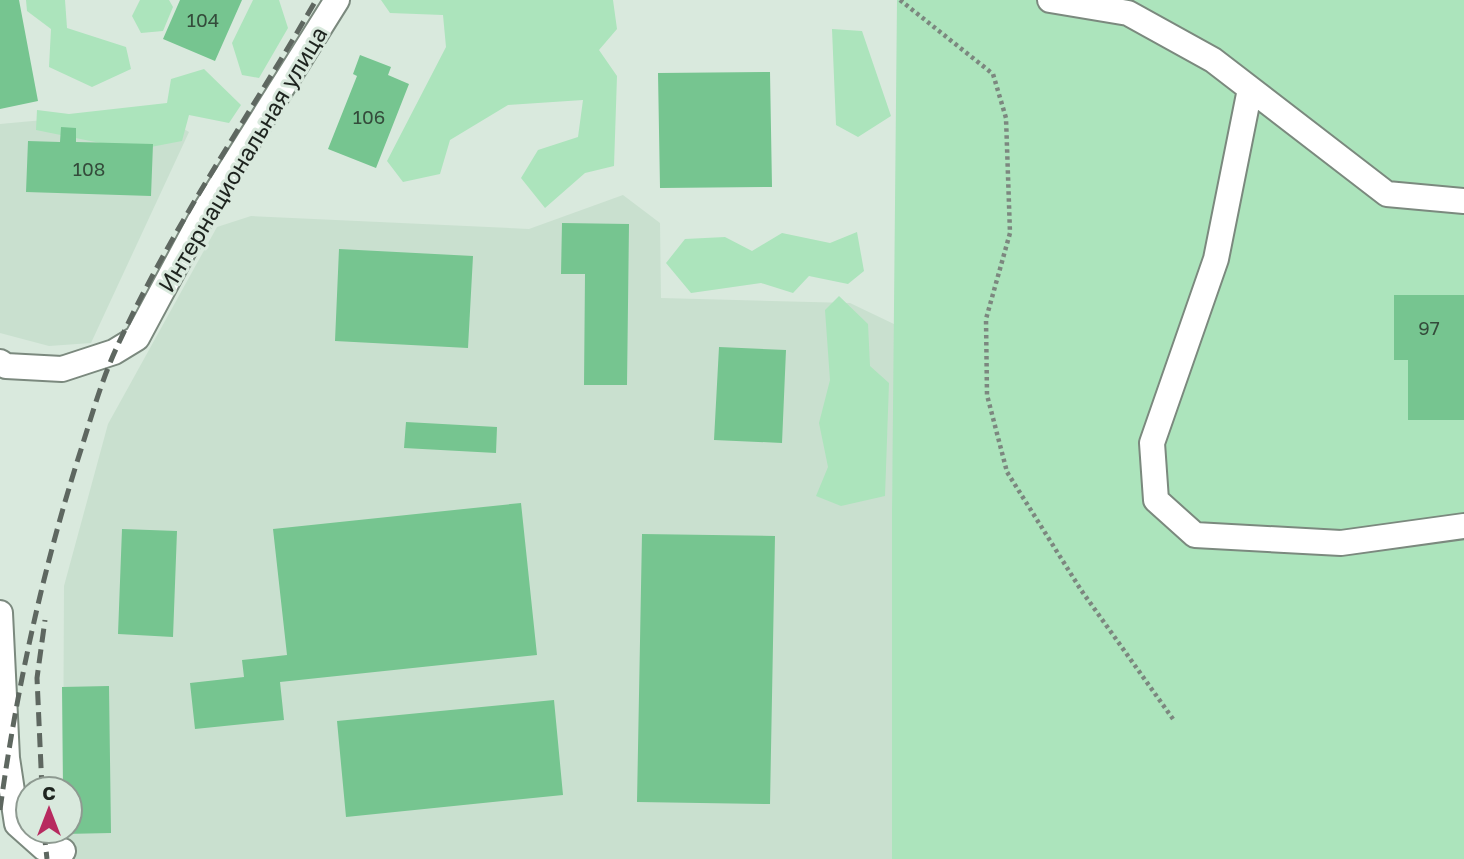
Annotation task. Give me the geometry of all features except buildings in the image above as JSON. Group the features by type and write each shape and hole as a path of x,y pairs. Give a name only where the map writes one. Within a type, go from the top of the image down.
{"street":[{"name":"Интернациональная улица","path":"0,362 6,366 62,369 114,352 136,338 206,209 337,0"},
{"path":"1050,0 1128,13 1213,60 1387,194 1464,201"},
{"path":"1250,89 1216,259 1152,443 1156,500 1195,535 1341,543 1464,526"},
{"path":"0,613 7,758 17,824 44,848 63,851"}],"path":[{"path":"900,0 993,74 1006,118 1010,233 986,319 986,331 987,395 1007,472 1081,590 1174,719"}],"shaded area":[{"path":"152,110 189,132 91,343 49,346 0,333 0,124"},
{"path":"623,195 660,223 661,298 850,303 896,325 892,511 892,859 62,859 63,845 84,845 84,775 63,775 64,586 108,424 217,227 251,216 529,229"}],"green space":[{"path":"26,0 65,0 67,28 126,47 131,69 92,87 49,67 51,29 27,11"},
{"path":"140,0 169,0 173,7 163,31 141,33 132,16"},
{"path":"253,0 279,0 288,28 259,78 242,75 232,43"},
{"path":"381,0 613,0 617,29 599,50 617,76 614,166 585,173 545,208 521,178 538,150 578,137 583,100 508,105 450,140 440,174 403,182 387,161 446,47 443,15 390,13"},
{"path":"897,0 1464,0 1464,859 892,859"},
{"path":"832,29 862,31 891,116 858,137 836,125"},
{"path":"204,69 241,105 229,123 189,115 182,141 135,150 36,130 37,110 69,114 167,103 171,79"},
{"path":"857,232 864,271 848,284 809,276 793,293 761,283 691,293 666,263 685,239 725,237 752,251 782,233 830,243"},
{"path":"839,296 868,324 870,366 889,383 885,496 841,506 816,496 828,467 819,423 830,380 825,310"}],"railway":[{"path":"0,810 22,677 42,589 65,502 105,376 161,259 316,0"},
{"path":"41,775 37,678 45,620"},
{"path":"46,845 47,859"}]}
